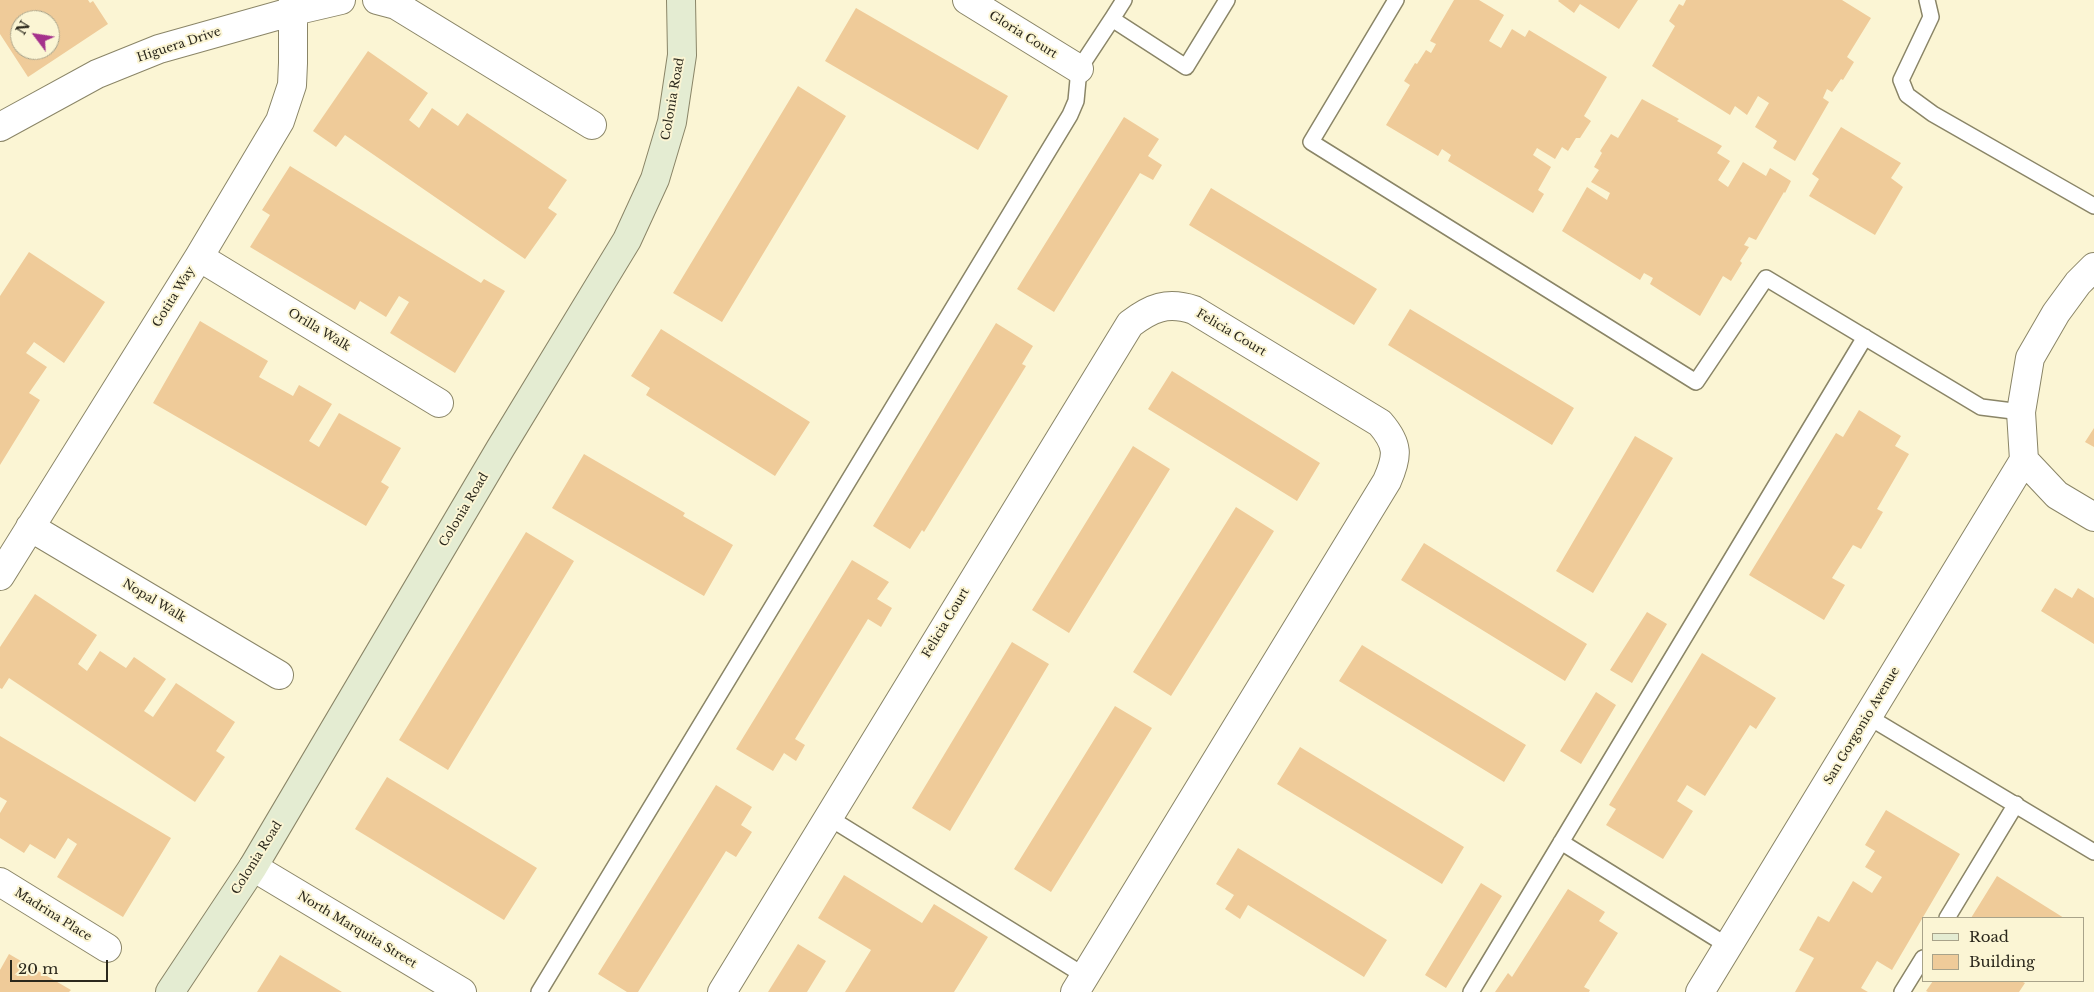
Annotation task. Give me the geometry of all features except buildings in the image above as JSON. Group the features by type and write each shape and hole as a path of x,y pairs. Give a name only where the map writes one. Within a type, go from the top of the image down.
{"street":[{"name":"Higuera Drive","path":"0,126 97,74 159,49 293,5 341,0"},
{"path":"377,0 396,5 592,125"},
{"name":"Colonia Road","path":"170,992 253,867 495,458 628,240 655,179 672,122 682,55 681,0"},
{"name":"Gloria Court","path":"967,0 995,7 1079,69"},
{"name":"Gotita Way","path":"0,576 199,257 280,121 292,85 293,5"},
{"name":"Orilla Walk","path":"199,257 439,403"},
{"path":"2094,267 2078,283 2056,313 2030,358 2021,412 2024,460 2057,495 2094,517"},
{"name":"Felicia Court","path":"722,992 1130,324 1147,310 1169,305 1184,306 1194,310 1380,423 1390,434 1395,448 1395,463 1387,481 1080,984"},
{"name":"San Gorgonio Avenue","path":"1700,992 2024,460"},
{"name":"Nopal Walk","path":"30,527 279,675"},
{"name":"North Marquita Street","path":"253,867 462,992"},
{"name":"Madrina Place","path":"0,882 106,948"}],"lane":[{"path":"539,992 1070,115 1076,101 1079,69 1124,0"},
{"path":"1112,18 1186,67 1227,0"},
{"path":"1396,0 1311,142 1696,382 1766,278 1981,408 2021,412"},
{"path":"1927,0 1931,17 1901,80 1907,95 1933,114 2094,206"},
{"path":"1471,992 1865,337"},
{"path":"1867,716 2094,852"},
{"path":"1948,917 2016,804"},
{"path":"828,817 1080,984"},
{"path":"1561,842 1728,946"},
{"path":"1902,992 1922,960"}]}
